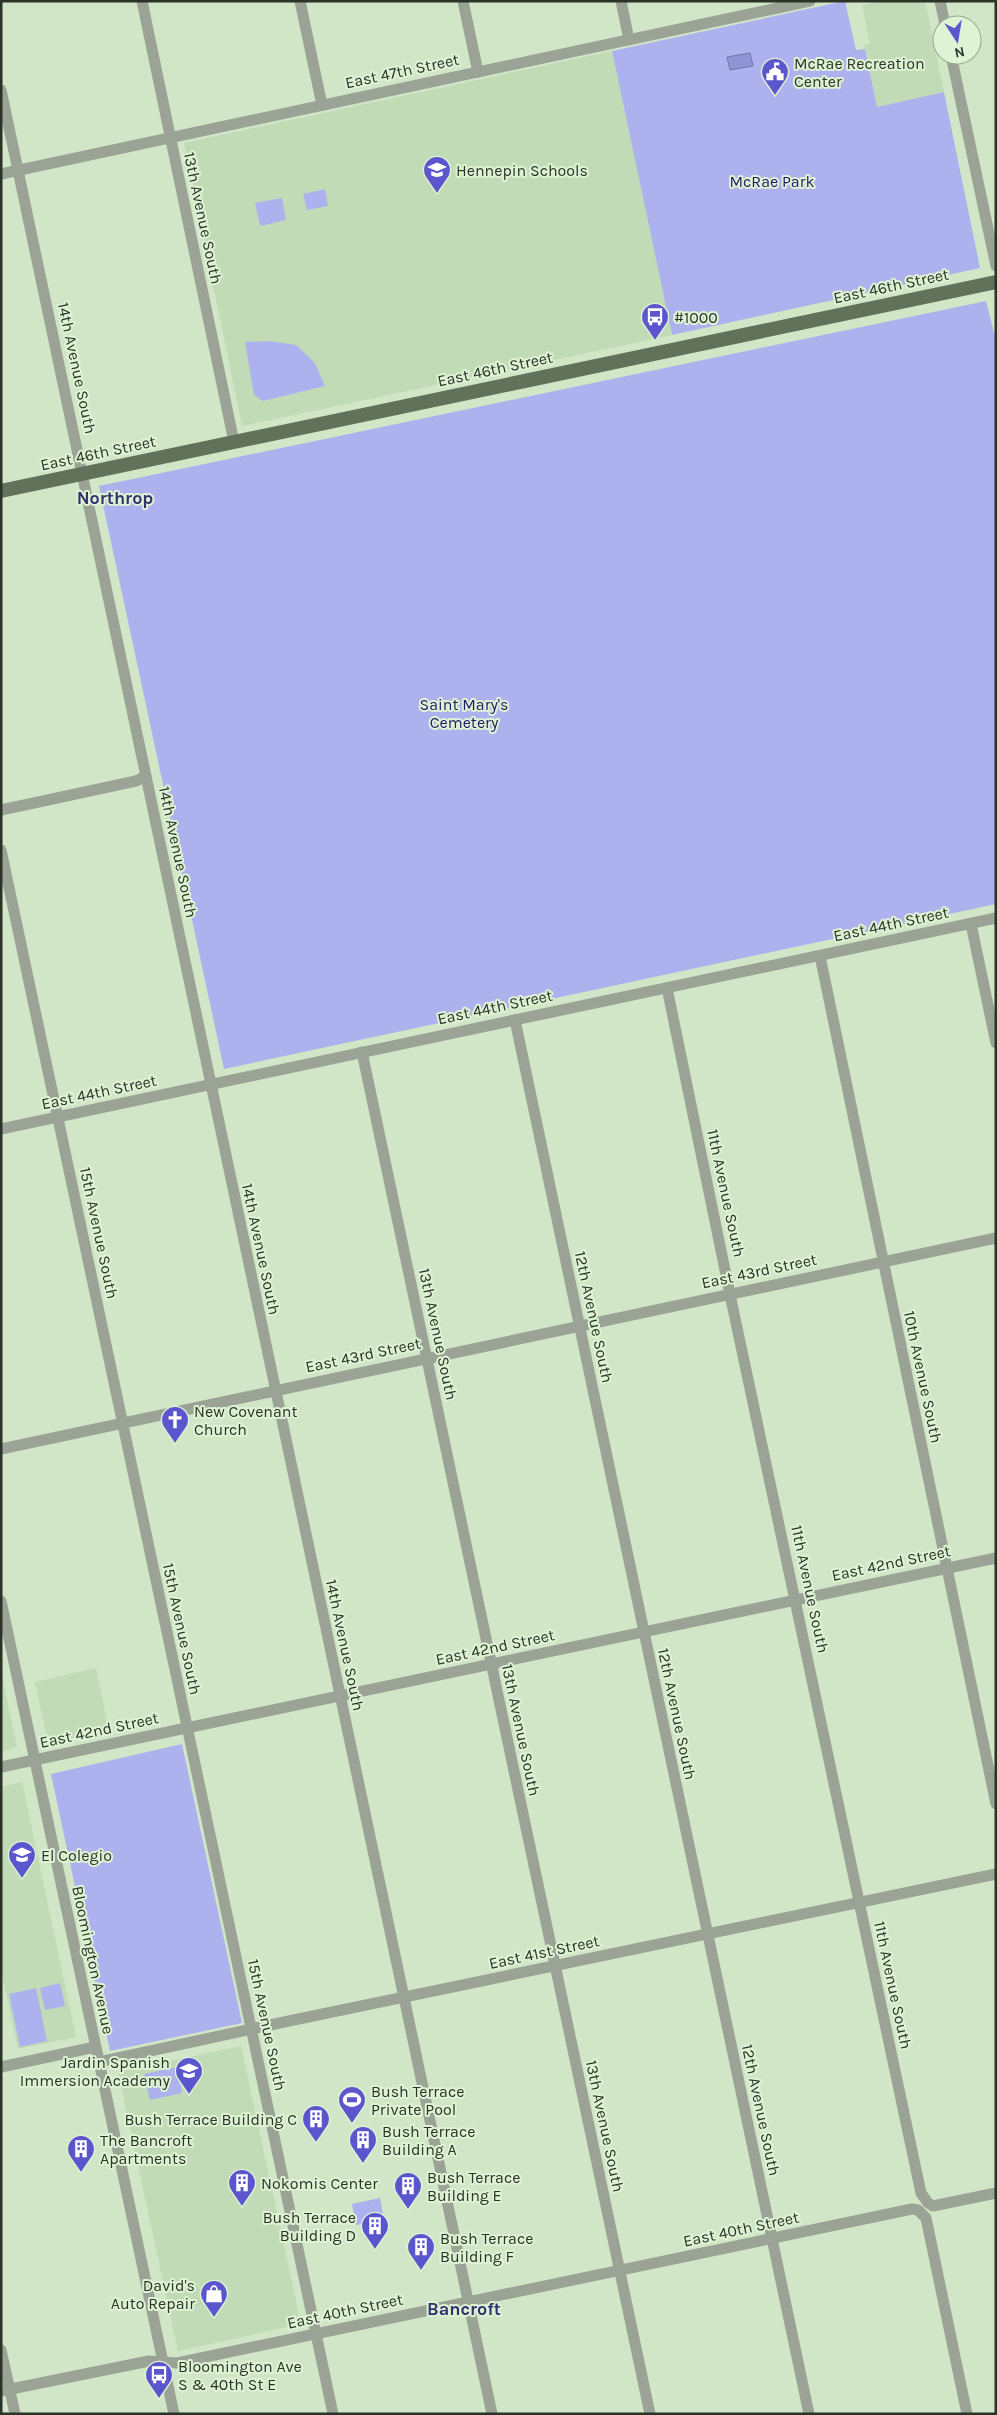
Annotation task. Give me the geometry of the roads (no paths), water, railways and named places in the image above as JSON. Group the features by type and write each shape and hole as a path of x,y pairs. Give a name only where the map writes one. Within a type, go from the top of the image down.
{"main road":[{"name":"East 46th Street","path":"1,491 996,282"}],"street":[{"name":"13th Avenue South","path":"142,1 234,442"},
{"path":"300,1 322,105"},
{"path":"463,1 478,72"},
{"path":"621,1 628,40"},
{"name":"East 47th Street","path":"1,174 628,40 784,4 810,1"},
{"path":"940,1 943,15"},
{"path":"953,65 996,266"},
{"name":"14th Avenue South","path":"1,90 492,2414"},
{"path":"1,810 136,781 146,776"},
{"name":"15th Avenue South","path":"1,850 250,2029 298,2242 332,2414"},
{"name":"East 44th Street","path":"1,1129 996,918"},
{"path":"971,924 996,1042"},
{"name":"10th Avenue South","path":"820,956 996,1804"},
{"name":"11th Avenue South","path":"668,988 730,1294 922,2196 933,2206 996,2193"},
{"name":"12th Avenue South","path":"515,1020 642,1632 809,2414"},
{"name":"13th Avenue South","path":"362,1052 650,2414"},
{"name":"East 43rd Street","path":"1,1449 996,1238"},
{"name":"East 42nd Street","path":"1,1767 996,1558"},
{"name":"Bloomington Avenue","path":"1,1601 174,2414"},
{"name":"East 41st Street","path":"99,2062 996,1874"},
{"path":"1,2067 95,2047"},
{"name":"East 40th Street","path":"5,2390 149,2361 176,2363 905,2210 918,2210 926,2218 967,2414"},
{"path":"1,2350 5,2390 15,2414"}],"place":[{"name":"McRae Recreation Center","path":"775,96"},
{"name":"Hennepin Schools","path":"437,194"},
{"name":"#1000","path":"655,341"},
{"name":"New Covenant Church","path":"175,1444"},
{"name":"El Colegio","path":"22,1879"},
{"name":"Jardin Spanish Immersion Academy","path":"189,2095"},
{"name":"Bush Terrace Private Pool","path":"352,2124"},
{"name":"Bush Terrace Building C","path":"316,2143"},
{"name":"Bush Terrace Building A","path":"363,2164"},
{"name":"The Bancroft Apartments","path":"81,2173"},
{"name":"Nokomis Center","path":"242,2207"},
{"name":"Bush Terrace Building E","path":"408,2210"},
{"name":"Bush Terrace Building D","path":"375,2250"},
{"name":"Bush Terrace Building F","path":"421,2271"},
{"name":"David's Auto Repair","path":"214,2318"},
{"name":"Bloomington Ave S & 40th St E","path":"159,2399"}],"district":[{"name":"Northrop","path":"115,498"},
{"name":"Bancroft","path":"464,2309"}],"park label":[{"name":"McRae Park","path":"772,181"},
{"name":"Saint Mary's Cemetery","path":"464,713"}]}
